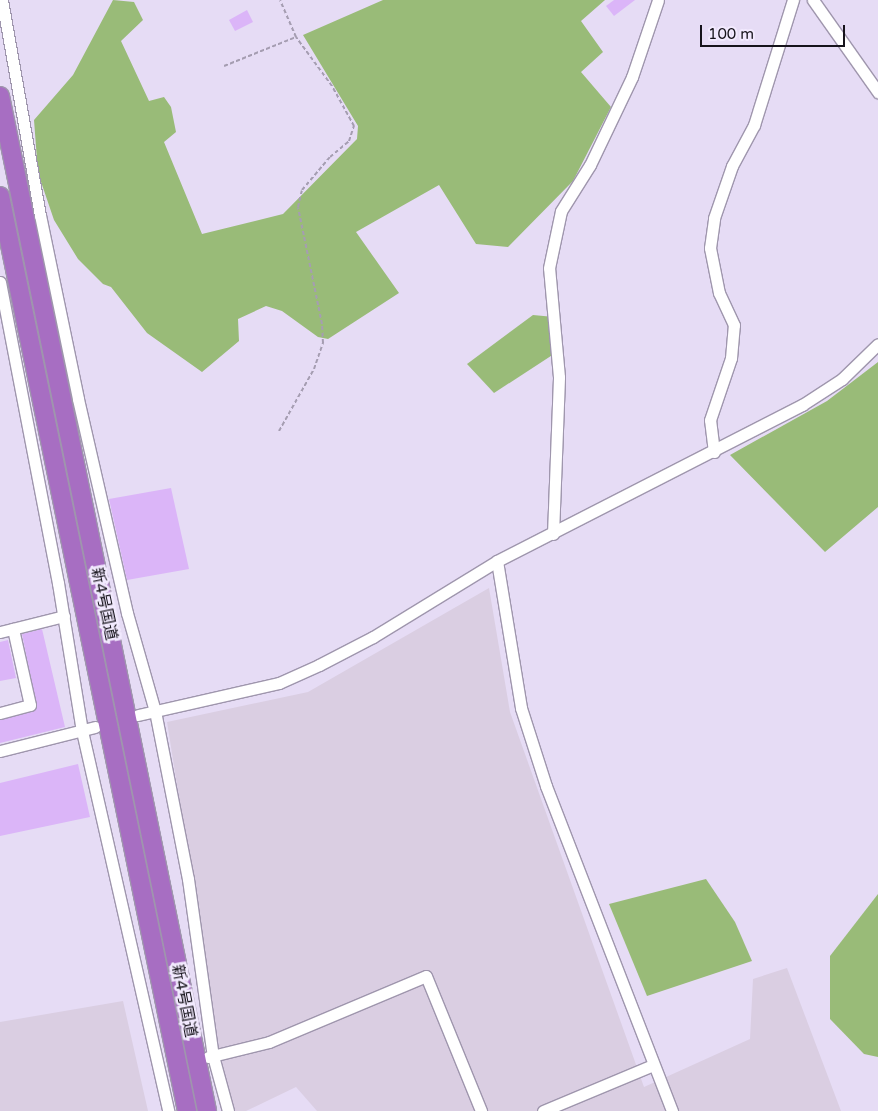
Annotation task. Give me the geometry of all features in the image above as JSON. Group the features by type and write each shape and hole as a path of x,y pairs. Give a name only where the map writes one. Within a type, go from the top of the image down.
{"highway":[{"name":"新4号国道","path":"0,96 50,303 205,1057 207,1111"},
{"name":"新4号国道","path":"0,196 6,284 187,1111"}],"street":[{"path":"2,0 50,303"},
{"path":"553,534 558,377 549,268 562,211 590,165 632,78 658,0"},
{"path":"714,452 710,420 731,358 734,326 719,293 710,248 714,218 732,166 754,125 793,0"},
{"path":"813,0 878,92"},
{"path":"6,284 82,730 168,1111"},
{"path":"138,715 279,683 373,637 497,562 714,452 802,405 842,379 878,344"},
{"path":"70,400 155,711 188,879 205,1057 228,1111"},
{"path":"497,562 521,708 585,893 672,1111"},
{"path":"0,632 64,616"},
{"path":"0,713 30,705 13,629"},
{"path":"0,751 95,727"},
{"path":"205,1057 269,1042 426,976 481,1111"},
{"path":"543,1111 653,1065"}],"path":[{"path":"278,431 314,370 323,343 322,324 298,207 302,190 330,157 349,141 354,126 332,86 296,37 280,0"},
{"path":"224,66 296,37"}],"shaded area":[{"path":"489,588 510,712 644,1087 750,1039 753,979 787,968 841,1111 317,1111 296,1087 246,1111 229,1111 167,722 308,692"},
{"path":"123,1001 148,1111 0,1111 0,1022"}],"green space":[{"path":"113,0 134,2 143,20 121,41 149,101 164,97 171,107 176,132 164,142 202,234 283,214 357,139 358,126 303,35 383,0 605,0 581,21 603,52 581,72 611,107 573,181 508,247 476,244 439,185 356,232 399,293 328,339 318,337 282,311 266,306 238,319 239,341 202,372 147,333 111,287 103,284 78,259 54,220 38,173 34,120 73,75"},
{"path":"533,315 554,317 557,352 494,393 467,364"},
{"path":"878,362 878,507 825,552 730,455 827,401"},
{"path":"706,879 735,922 752,961 647,996 609,904"},
{"path":"878,894 878,1057 864,1054 830,1019 830,956"}],"building":[{"path":"614,0 635,0 614,16 606,6"},
{"path":"247,10 253,22 235,31 229,20"},
{"path":"171,488 189,569 127,580 109,499"},
{"path":"42,629 65,727 0,743 0,720 32,712 37,708 22,634"},
{"path":"8,640 16,678 0,681 0,642"},
{"path":"78,764 90,817 0,836 0,783"}]}
